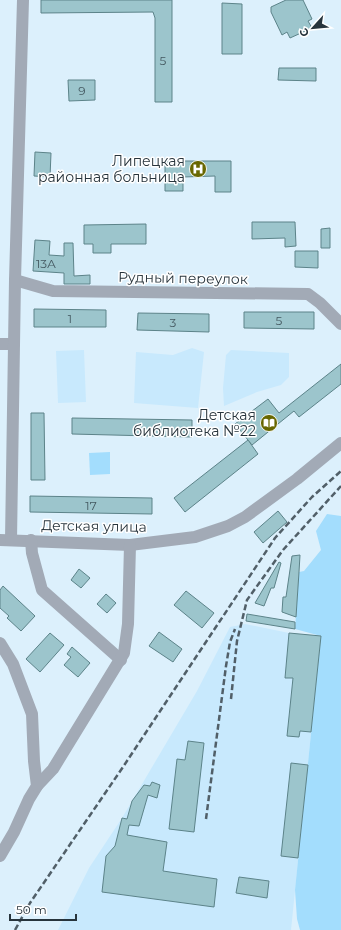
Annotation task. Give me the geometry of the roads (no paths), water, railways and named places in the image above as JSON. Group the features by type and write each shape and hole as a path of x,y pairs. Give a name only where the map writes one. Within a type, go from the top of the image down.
{"street":[{"name":"Детская улица","path":"23,0 14,344 6,540 130,545 195,537 228,526 245,516 341,442"},
{"name":"Рудный переулок","path":"15,280 53,291 308,294 320,303 341,324"},
{"path":"0,344 14,344"},
{"name":"Детская улица","path":"31,540 32,553 42,590 121,660"},
{"path":"0,856 4,839 37,786 54,769 124,653 128,624 130,545"},
{"path":"0,643 13,664 32,714 34,761 37,786"}],"railway":[{"path":"15,930 30,903 123,767 275,538 312,497 341,471"},
{"path":"231,699 237,641 247,600 283,550 341,486"},
{"path":"206,819 226,666 230,642 235,629"}],"place":[{"name":"Липецкая районная больница","path":"198,169"},
{"name":"Детская библиотека №22","path":"269,423"}]}
